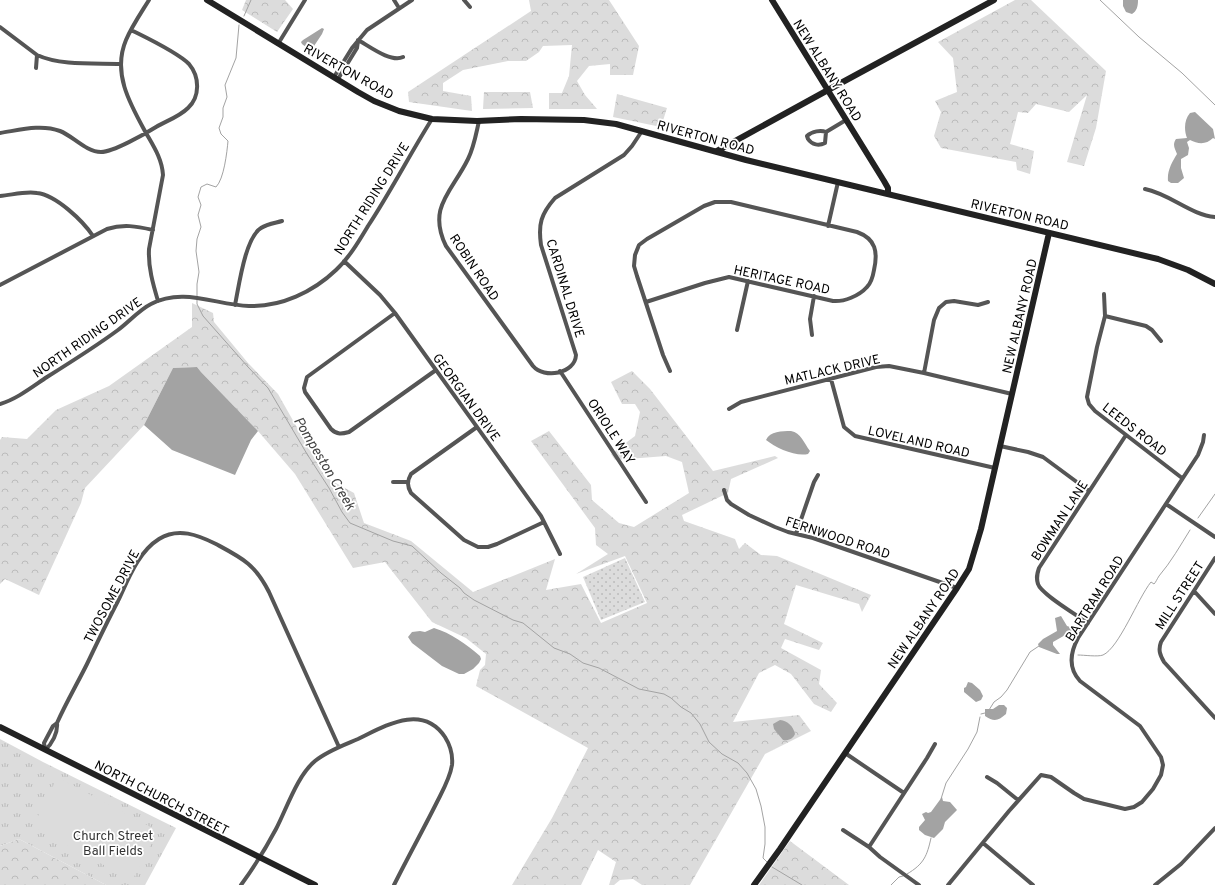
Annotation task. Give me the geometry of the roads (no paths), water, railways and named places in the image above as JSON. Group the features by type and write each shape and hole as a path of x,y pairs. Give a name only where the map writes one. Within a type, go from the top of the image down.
{"main road":[{"name":"RIVERTON ROAD","path":"207,0 358,92 379,103 413,115 432,119 584,120 616,124 717,152 1158,259 1188,270 1215,284"},
{"name":"NEW ALBANY ROAD","path":"772,0 884,181 888,188 888,194"},
{"path":"717,152 994,0"},
{"name":"NEW ALBANY ROAD","path":"754,885 780,849 969,569 981,529 1049,233"},
{"name":"NORTH CHURCH STREET","path":"0,727 315,885"}],"street":[{"path":"149,0 131,30 124,47 121,64 122,80 126,93 160,157 163,175 149,258 158,301"},
{"path":"278,44 305,0"},
{"path":"394,0 399,8"},
{"path":"336,78 358,40 367,30 412,0"},
{"path":"464,0 470,7"},
{"path":"0,28 37,55 58,61 121,64"},
{"path":"0,133 35,128 50,128 62,132 92,150 101,152 110,150 146,133 188,108 195,98 197,83 194,73 187,63 168,50 131,30"},
{"path":"358,40 390,58 399,59 403,57"},
{"path":"36,68 37,55"},
{"name":"NORTH RIDING DRIVE","path":"0,404 15,398 85,353 143,309 158,301 185,296 235,305 264,305 277,303 295,297 313,288 326,279 344,261 376,214 432,119"},
{"name":"ROBIN ROAD","path":"479,120 474,143 468,159 441,208 438,222 441,235 446,246 536,370 547,374 560,371"},
{"path":"826,132 825,143 821,145 813,144 807,136 810,133 826,132 846,120"},
{"name":"CARDINAL DRIVE","path":"560,371 567,369 574,363 576,355 541,245 539,233 542,217 547,207 555,198 624,155 642,131"},
{"path":"670,371 663,355 634,266 637,250 647,239 704,206 720,201 730,202 828,226 838,182"},
{"path":"1145,189 1156,191 1197,212 1215,217"},
{"path":"0,196 28,193 46,195 81,221 93,236"},
{"path":"235,305 247,251 252,237 262,227 282,221"},
{"path":"0,285 107,230 125,225 138,226 153,230"},
{"name":"HERITAGE ROAD","path":"646,302 719,278 733,277 833,301 846,300 861,293 871,282 874,274 876,252 871,241 865,235 828,226"},
{"name":"GEORGIAN DRIVE","path":"344,261 380,295 395,313 544,522 560,554"},
{"path":"737,330 748,281"},
{"name":"LEEDS ROAD","path":"1104,294 1105,316 1097,347 1087,397 1088,401 1095,411 1182,478"},
{"path":"812,335 810,319 814,296"},
{"path":"924,373 934,320 939,308 946,302 954,301 978,305 988,302"},
{"path":"395,313 307,377 304,388 305,392 331,429 335,433 340,434 349,432 436,370"},
{"path":"1105,316 1146,326 1152,330 1161,341"},
{"name":"MATLACK DRIVE","path":"728,410 741,402 876,367 889,366 1012,394"},
{"name":"ORIOLE WAY","path":"560,371 646,502"},
{"name":"LOVELAND ROAD","path":"831,379 844,428 855,436 995,468"},
{"path":"477,427 411,474 408,482 408,488 413,496 464,540 473,545 483,547 497,544 544,522"},
{"name":"BOWMAN LANE","path":"1088,623 1046,594 1038,585 1036,577 1039,568 1126,435"},
{"name":"BARTRAM ROAD","path":"948,885 1018,800 1041,775 1051,777 1084,798 1115,807 1130,809 1139,805 1146,798 1162,775 1163,765 1161,756 1144,731 1135,722 1084,685 1076,677 1071,661 1073,649 1078,638 1200,451 1204,435"},
{"path":"1000,446 1043,457 1089,491"},
{"path":"796,534 814,482 818,475"},
{"path":"393,482 408,482"},
{"name":"FERNWOOD ROAD","path":"724,490 727,500 735,507 775,527 813,538 957,588"},
{"path":"1166,504 1215,537"},
{"name":"TWOSOME DRIVE","path":"45,750 44,743 53,726 57,723 143,554 160,539 173,534 187,533 208,540 241,558 250,564 261,576 339,747"},
{"name":"MILL STREET","path":"1215,558 1159,647 1160,655 1164,662 1215,718"},
{"path":"1194,591 1215,614"},
{"path":"241,885 272,838 296,788 309,767 321,756 339,747 390,724 412,719 432,724 442,732 448,743 452,757 452,764 448,778 394,885"},
{"path":"869,847 935,744"},
{"path":"845,753 904,794"},
{"path":"987,777 1018,800"},
{"path":"1155,885 1181,864 1215,829"},
{"path":"843,830 869,847 880,857 919,885"},
{"path":"983,843 1033,885"}],"waterway":[{"name":"Pompeston Creek","path":"244,16 251,0"},
{"path":"1100,0 1139,37 1182,73 1215,105"},
{"name":"Pompeston Creek","path":"197,296 199,272 196,251 197,239 201,227 198,215 201,205 198,197 201,187 207,184 216,187 223,172 228,141 221,134 219,128 227,97 225,85 236,58 239,25"},
{"name":"Pompeston Creek","path":"197,299 197,304 203,316 268,388 350,523 393,541 412,546 464,593 474,600 513,620 523,623 554,648 570,654 583,663 599,668 639,689 664,694 691,713 700,724 709,742 722,754 738,763 747,773 756,789 765,827 763,858 768,863"},
{"path":"1198,518 1215,494"},
{"path":"1078,655 1101,656 1109,651 1122,633 1146,589 1151,582 1154,584 1155,583 1190,530"},
{"path":"989,710 994,702 1007,690 1030,652 1039,646"},
{"path":"981,714 985,713"},
{"path":"941,799 946,783 977,732 980,717"},
{"path":"907,874 917,867 924,859 931,838"},
{"name":"Pompeston Creek","path":"772,867 802,885"},
{"path":"891,885 899,877 903,876"}],"park label":[{"name":"Church Street Ball Fields","path":"113,842"}]}
